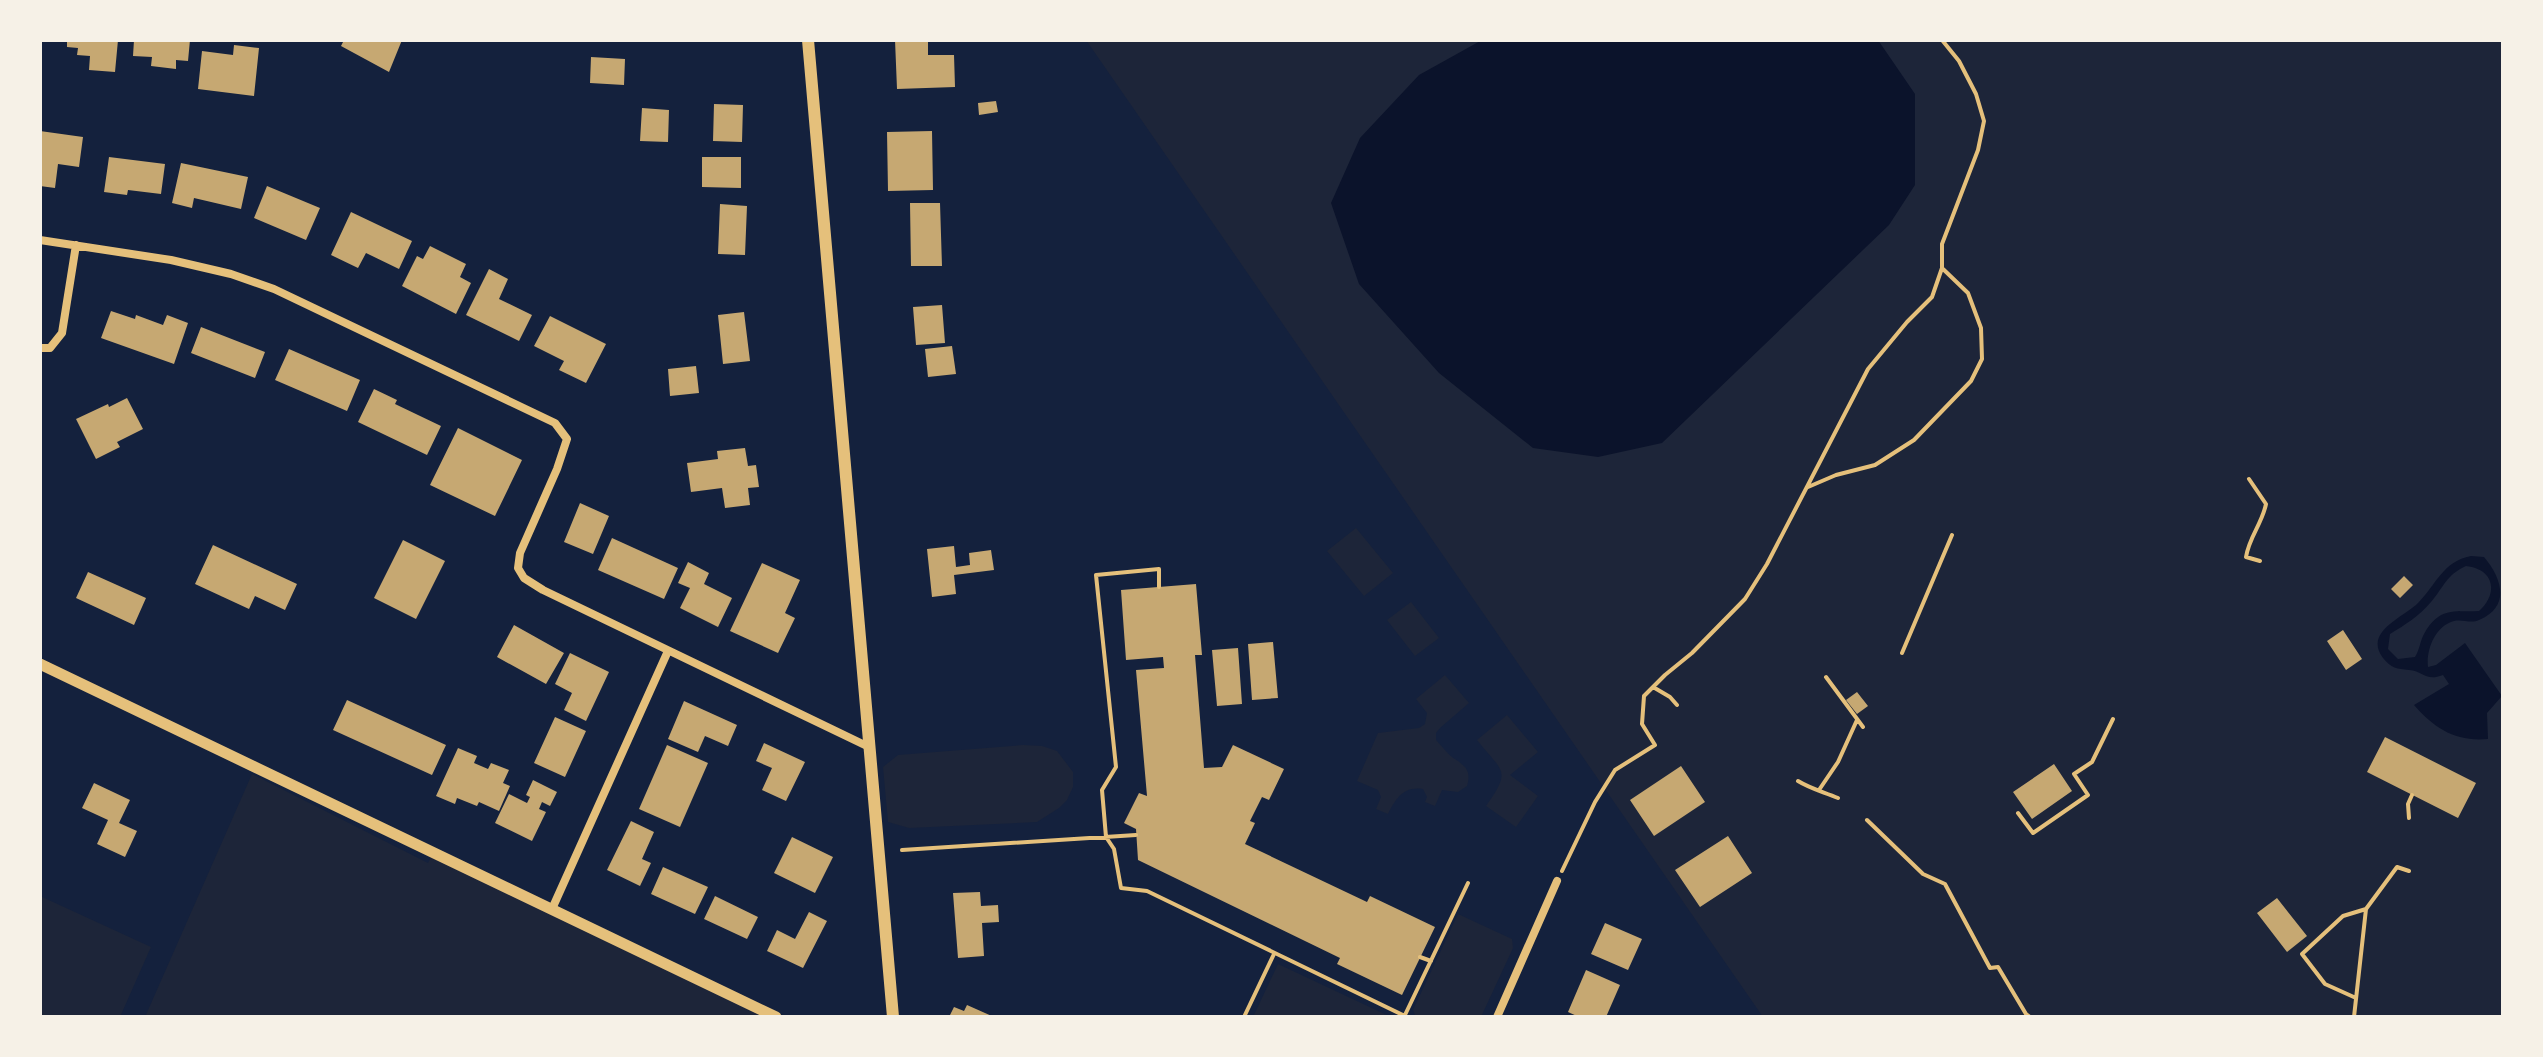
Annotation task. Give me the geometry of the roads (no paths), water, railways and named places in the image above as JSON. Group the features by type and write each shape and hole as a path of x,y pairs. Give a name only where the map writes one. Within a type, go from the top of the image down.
{"main road":[{"path":"808,40 893,1017"}],"street":[{"path":"40,240 171,260 231,274 274,289 555,423 567,439 520,553 518,568 524,578 543,590 869,747"},
{"path":"40,348 50,348 62,333 76,245"},
{"path":"552,909 668,651"},
{"path":"40,664 776,1017"},
{"path":"1497,1017 1557,881"}]}
